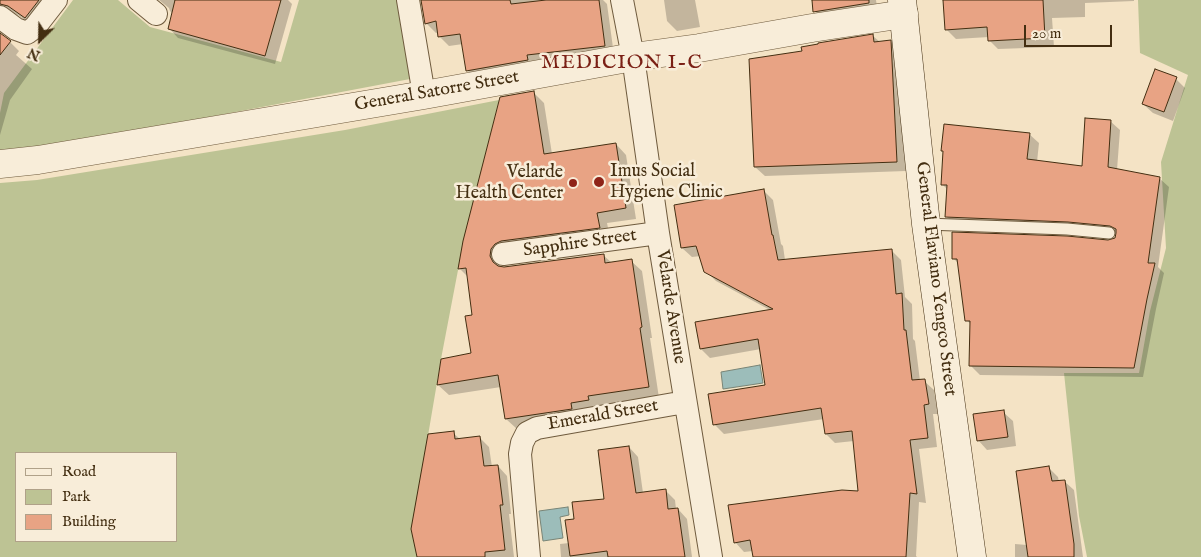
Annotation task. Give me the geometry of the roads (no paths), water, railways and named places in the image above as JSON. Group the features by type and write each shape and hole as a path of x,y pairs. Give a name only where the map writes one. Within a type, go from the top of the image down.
{"street":[{"path":"0,17 16,29 27,33 35,27 56,0"},
{"path":"139,0 156,14"},
{"path":"408,0 424,95"},
{"name":"Velarde Avenue","path":"622,0 633,57 658,233 711,557"},
{"name":"General Satorre Street","path":"0,164 38,160 424,95 633,57 699,48 812,28 903,7"},
{"name":"General Flaviano Yengco Street","path":"903,7 926,224 972,557"},
{"name":"Sapphire Street","path":"502,254 658,233"},
{"name":"Emerald Street","path":"529,557 520,454 522,443 527,433 537,428 685,402"}],"lane":[{"path":"926,224 1109,233"}],"water":[{"path":"760,365 763,383 723,389 721,372"},
{"path":"568,507 569,515 560,517 563,538 543,541 539,511"}],"place":[{"name":"Imus Social Hygiene Clinic","path":"599,182"},
{"name":"Velarde Health Center","path":"573,183"}],"district":[{"name":"MEDICION I-C","path":"622,64"}]}
